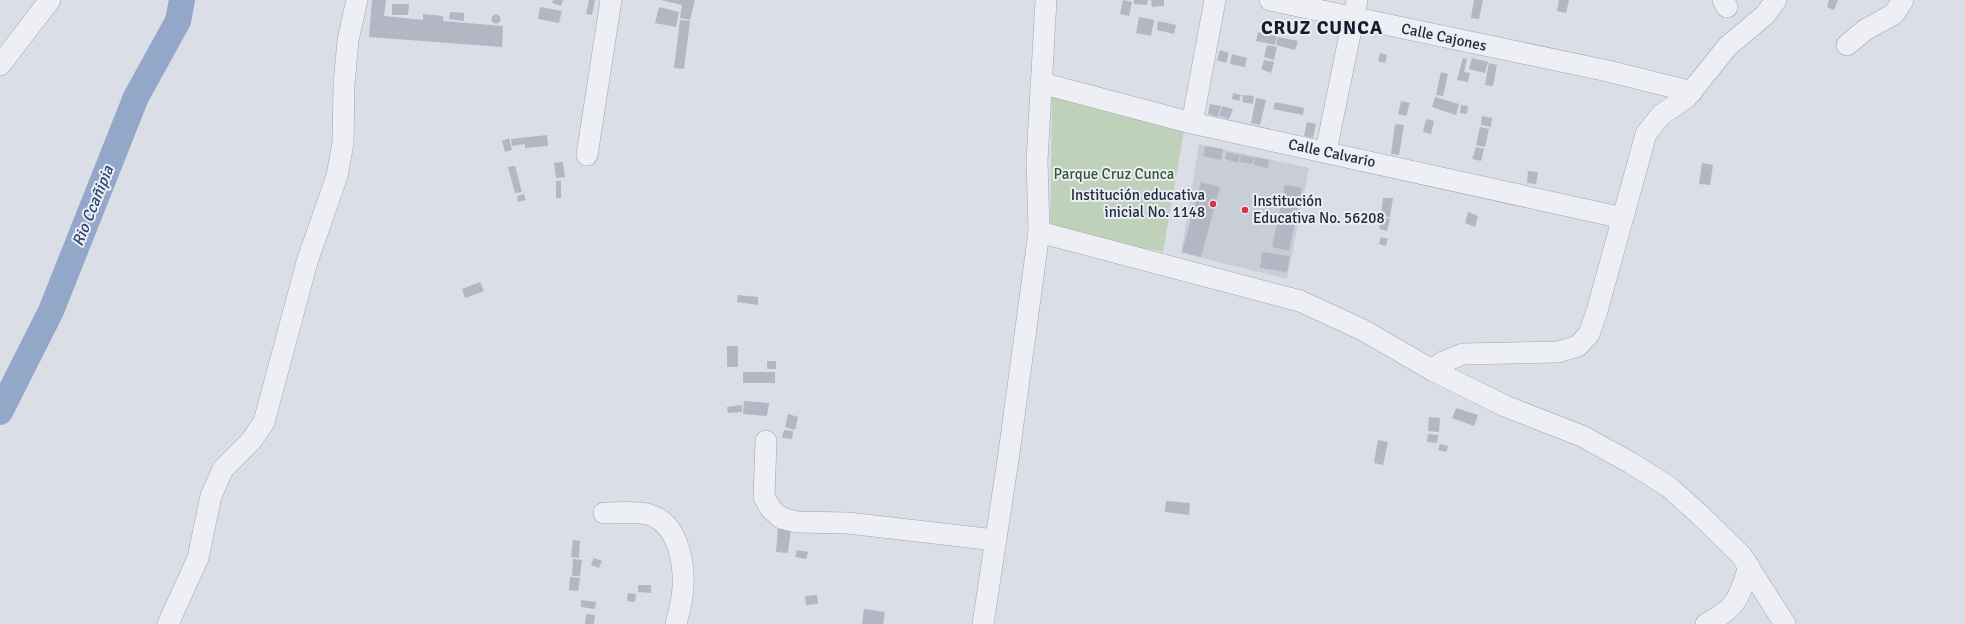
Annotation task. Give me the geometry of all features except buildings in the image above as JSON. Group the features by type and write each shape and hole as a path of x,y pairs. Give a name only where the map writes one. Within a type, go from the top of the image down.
{"street":[{"path":"0,66 50,0"},
{"path":"168,624 198,558 210,496 224,469 251,441 264,422 307,262 337,176 343,143 344,85 348,40 357,0"},
{"path":"587,155 611,0"},
{"path":"983,624 1009,453 1039,232 1037,161 1046,0"},
{"path":"1192,123 1214,0"},
{"name":"Calle Cajones","path":"1270,0 1355,9 1501,48 1608,71 1692,92"},
{"path":"1432,370 1443,362 1463,354 1558,352 1582,344 1588,334 1597,311 1646,134 1661,115 1686,98 1692,92 1728,46 1765,15 1776,0"},
{"path":"1847,45 1865,30 1894,14 1903,0"},
{"path":"1326,151 1355,9"},
{"name":"Calle Calvario","path":"1041,83 1192,123 1326,151 1623,218"},
{"path":"1039,232 1300,301 1363,330 1432,370 1511,409 1582,436 1669,486 1728,542 1749,566 1774,609 1785,624"},
{"path":"766,442 764,497 771,509 782,518 797,522 848,523 995,540"},
{"path":"604,513 647,514 662,522 672,533 679,553 682,585 681,605 676,624"},
{"path":"1706,624 1723,615 1733,606 1741,590 1749,566"}],"shaded area":[{"name":"Institución Educativa No. 56208","path":"1199,144 1309,168 1287,279 1181,253"}],"green space":[{"name":"Parque Cruz Cunca","path":"1052,90 1185,125 1163,252 1050,230"}],"waterway":[{"name":"Rio Ccañipia","path":"0,412 51,311 136,97 178,21 182,0"}],"place":[{"name":"Institución educativa inicial No. 1148","path":"1213,204"},
{"name":"Institución Educativa No. 56208","path":"1245,210"}],"district":[{"name":"CRUZ CUNCA","path":"1322,28"}]}
